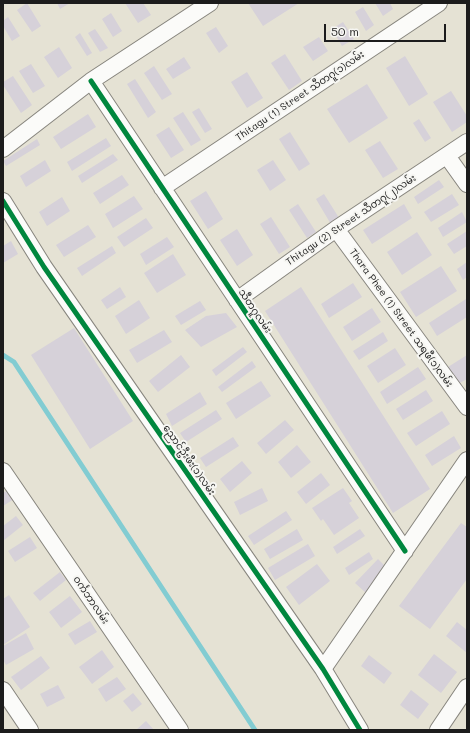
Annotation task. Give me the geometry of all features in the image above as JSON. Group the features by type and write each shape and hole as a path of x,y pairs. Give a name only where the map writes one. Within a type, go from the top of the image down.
{"street":[{"path":"3,149 91,81 210,3"},
{"name":"Thitagu (1) Street သီတဂူ(၁)လမ်း","path":"162,188 439,3"},
{"name":"သီတဂူလမ်း","path":"91,81 405,550"},
{"name":"Thitagu (2) Street သီတဂူ(၂)လမ်း","path":"237,300 336,229 467,142"},
{"path":"448,156 467,184"},
{"name":"ညောင်ဦးဖီး(၁)လမ်း","path":"3,201 44,267 323,669 360,730"},
{"name":"Thara Phee (1) Street သရဖီ(၁)လမ်း","path":"336,229 467,407"},
{"path":"323,669 467,460"},
{"name":"ဝင်္ကဘာလမ်း","path":"3,471 180,730"},
{"path":"438,730 467,687"},
{"path":"3,690 30,730"}],"building":[{"path":"27,3 41,26 32,32 17,10"},
{"path":"57,3 70,3 60,9"},
{"path":"125,3 143,3 151,15 138,23"},
{"path":"248,3 299,3 263,26"},
{"path":"375,3 390,3 393,9 383,16"},
{"path":"363,7 374,25 366,31 355,12"},
{"path":"111,13 122,31 113,37 102,19"},
{"path":"8,17 20,36 12,41 3,26 3,21"},
{"path":"343,22 354,39 342,46 332,29"},
{"path":"216,27 228,46 219,53 206,33"},
{"path":"95,29 108,48 100,52 88,33"},
{"path":"80,33 92,53 87,56 75,37"},
{"path":"319,37 328,51 313,61 303,47"},
{"path":"59,47 72,68 58,78 44,57"},
{"path":"285,54 302,81 289,90 271,63"},
{"path":"405,56 428,94 409,106 386,68"},
{"path":"184,57 191,68 173,79 166,69"},
{"path":"31,64 45,86 33,93 19,71"},
{"path":"154,66 172,94 162,100 144,73"},
{"path":"247,72 263,98 247,108 231,82"},
{"path":"13,76 32,105 21,113 3,85 3,82"},
{"path":"135,79 156,112 148,118 127,84"},
{"path":"367,84 388,118 349,143 327,109"},
{"path":"451,91 467,116 467,122 452,132 433,102"},
{"path":"199,108 212,129 205,133 192,112"},
{"path":"183,112 201,140 191,146 173,118"},
{"path":"88,114 96,127 61,149 53,137"},
{"path":"419,119 431,138 425,142 413,123"},
{"path":"169,127 184,150 171,158 156,135"},
{"path":"290,132 310,164 299,171 279,139"},
{"path":"106,138 111,146 72,171 67,162"},
{"path":"37,139 40,145 6,166 3,161"},
{"path":"380,141 398,169 383,178 365,150"},
{"path":"113,154 118,160 82,183 78,176"},
{"path":"45,160 51,171 26,187 20,176"},
{"path":"273,160 286,180 270,191 257,170"},
{"path":"122,175 129,185 100,204 93,193"},
{"path":"439,180 444,187 418,204 414,197"},
{"path":"206,191 223,219 208,229 190,201"},
{"path":"324,194 341,221 332,226 316,199"},
{"path":"452,194 459,205 431,222 424,212"},
{"path":"134,196 143,209 113,228 105,214"},
{"path":"62,197 70,211 47,226 39,212"},
{"path":"298,204 316,232 307,238 289,210"},
{"path":"404,204 412,218 372,244 363,230"},
{"path":"462,212 467,222 443,237 438,228"},
{"path":"271,217 290,247 279,254 260,224"},
{"path":"146,218 153,228 124,247 117,237"},
{"path":"88,225 96,237 64,257 56,245"},
{"path":"237,229 253,255 237,266 220,240"},
{"path":"467,231 467,246 454,254 447,244"},
{"path":"417,232 432,255 402,275 387,252"},
{"path":"167,237 174,247 146,265 140,254"},
{"path":"11,241 18,254 3,263 3,246"},
{"path":"112,246 116,253 82,276 77,268"},
{"path":"173,254 186,275 157,293 144,273"},
{"path":"467,262 467,277 463,280 457,269"},
{"path":"441,266 457,291 416,317 400,292"},
{"path":"353,283 362,297 329,318 321,304"},
{"path":"120,287 126,297 107,309 101,300"},
{"path":"301,287 430,489 393,513 265,311"},
{"path":"466,299 467,317 437,336 429,323"},
{"path":"139,300 150,318 126,334 115,316"},
{"path":"200,301 206,310 181,325 175,316"},
{"path":"372,308 381,322 352,341 343,327"},
{"path":"226,313 237,327 201,347 185,330 206,316"},
{"path":"74,328 133,421 90,449 31,355"},
{"path":"164,330 172,342 137,363 129,350"},
{"path":"383,332 388,341 359,360 353,351"},
{"path":"243,347 247,352 216,376 212,370"},
{"path":"395,348 406,365 378,383 367,366"},
{"path":"181,355 190,367 158,392 149,381"},
{"path":"467,355 467,379 458,384 448,367"},
{"path":"252,361 256,367 222,392 218,387"},
{"path":"418,367 426,379 387,404 380,392"},
{"path":"261,381 271,396 236,419 226,403"},
{"path":"426,390 433,401 403,420 396,409"},
{"path":"200,392 207,404 172,426 166,414"},
{"path":"216,410 222,419 186,442 180,433"},
{"path":"442,411 450,424 416,446 407,433"},
{"path":"285,420 294,430 266,454 257,443"},
{"path":"454,436 461,448 432,466 425,455"},
{"path":"233,437 239,446 206,467 200,458"},
{"path":"297,445 311,462 291,478 278,462"},
{"path":"242,461 252,473 230,492 220,479"},
{"path":"321,473 330,485 306,504 297,492"},
{"path":"262,488 268,501 240,515 234,502"},
{"path":"343,488 352,501 349,503 359,518 334,535 323,519 321,521 312,508"},
{"path":"8,490 14,499 3,506 3,493"},
{"path":"286,511 292,520 254,545 248,536"},
{"path":"16,516 23,525 3,541 3,526"},
{"path":"461,523 467,527 467,579 430,629 399,606"},
{"path":"297,529 303,540 270,559 264,549"},
{"path":"360,529 365,536 337,554 333,547"},
{"path":"30,537 37,548 15,562 8,551"},
{"path":"308,544 315,556 275,580 268,568"},
{"path":"369,552 373,559 349,575 345,568"},
{"path":"378,559 389,570 366,593 355,583"},
{"path":"317,564 330,581 299,605 286,587"},
{"path":"60,572 66,580 40,601 33,593"},
{"path":"9,595 30,627 3,645 3,599"},
{"path":"70,596 82,612 61,628 49,612"},
{"path":"90,621 97,632 75,645 68,634"},
{"path":"457,622 467,630 467,653 446,636"},
{"path":"26,633 34,649 6,665 3,660 3,646"},
{"path":"102,650 114,667 92,684 79,667"},
{"path":"434,654 457,672 441,693 418,675"},
{"path":"369,655 392,673 384,684 361,666"},
{"path":"41,656 50,668 21,690 11,677"},
{"path":"117,677 126,689 106,702 98,689"},
{"path":"58,685 65,698 47,707 40,694"},
{"path":"411,690 429,704 418,719 400,705"},
{"path":"133,693 142,704 132,712 123,701"},
{"path":"146,721 154,730 136,730"}],"waterway":[{"path":"3,355 14,362 255,730"}],"cycle path":[{"path":"91,81 405,551"},
{"path":"3,201 44,267 323,669 360,730"}]}
